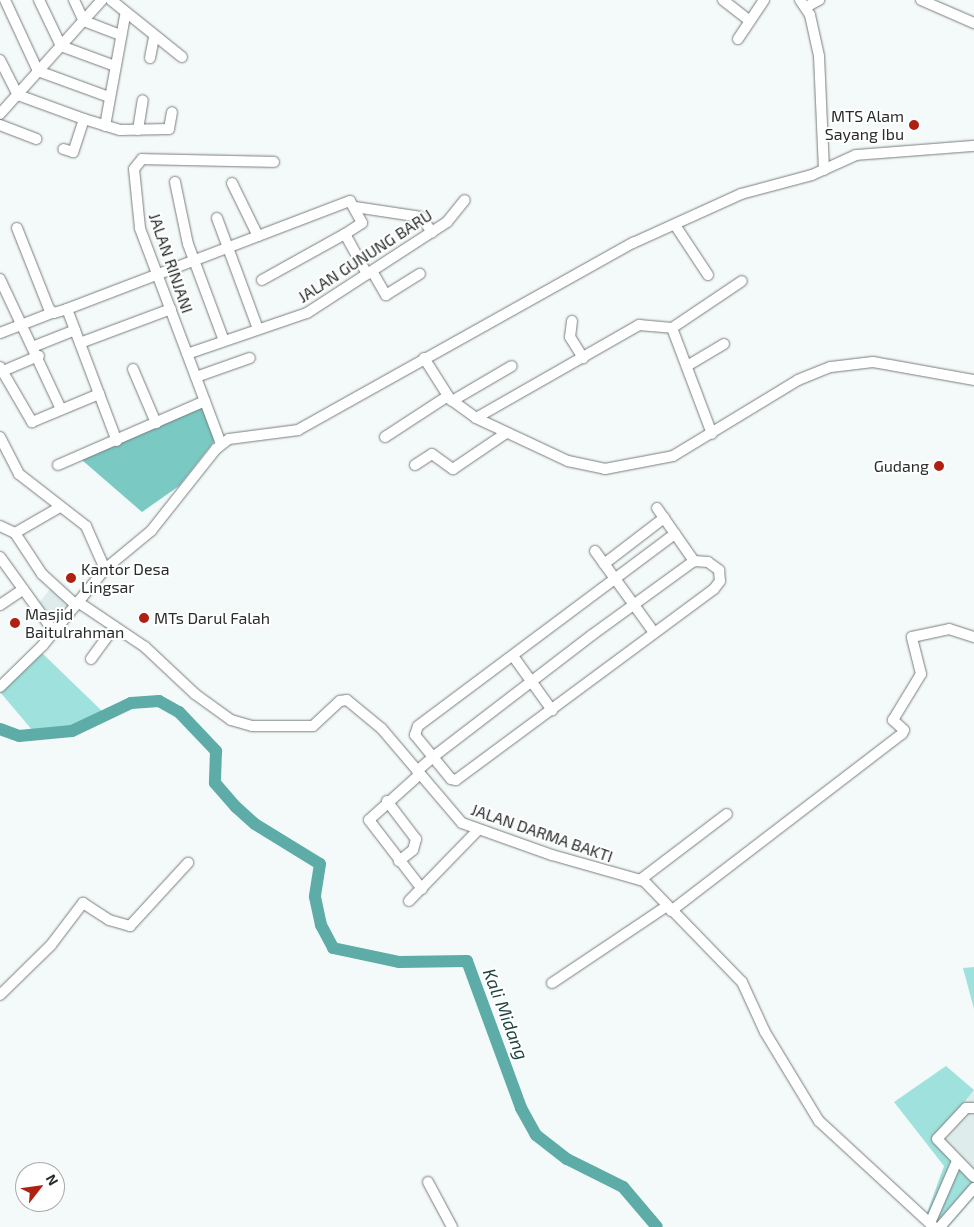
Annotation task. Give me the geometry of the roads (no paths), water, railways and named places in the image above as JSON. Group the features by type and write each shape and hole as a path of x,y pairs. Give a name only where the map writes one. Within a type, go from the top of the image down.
{"street":[{"path":"5,0 38,71 109,97"},
{"path":"39,0 61,46 115,66"},
{"path":"74,0 84,21 121,34"},
{"path":"0,114 102,0"},
{"path":"111,0 125,16 182,57"},
{"path":"723,0 750,22"},
{"path":"738,39 764,0"},
{"path":"819,0 803,3 819,56 824,167"},
{"path":"921,0 974,22"},
{"path":"105,126 125,16"},
{"path":"150,58 154,37"},
{"path":"0,60 18,95 105,126 138,130 169,129 172,112"},
{"path":"138,130 143,100"},
{"path":"63,149 74,152 84,119"},
{"path":"0,125 36,139"},
{"path":"0,687 54,632 105,569 142,540 221,444 246,434 298,430 424,358 642,239 741,194 824,167 856,154 974,146"},
{"name":"JALAN RINJANI","path":"221,444 140,228 136,163 274,162"},
{"path":"175,182 194,261 224,341"},
{"path":"232,183 258,236"},
{"name":"JALAN GUNUNG BARU","path":"187,354 307,313 432,232 450,219 465,200"},
{"path":"0,333 157,271 194,261 348,201 355,206 421,217 432,232"},
{"path":"262,280 345,234 362,222 355,206"},
{"path":"217,218 258,329"},
{"path":"675,225 708,276"},
{"path":"17,228 52,313"},
{"path":"345,234 369,273 386,295 420,274"},
{"path":"0,279 20,325 35,346 62,409"},
{"path":"476,418 639,325 672,328 742,281"},
{"path":"67,308 117,441"},
{"path":"80,343 170,309"},
{"path":"572,321 570,337 584,358"},
{"path":"672,328 712,434"},
{"path":"35,346 75,330"},
{"path":"687,366 724,344"},
{"path":"39,356 1,369 32,422 99,394"},
{"path":"196,377 250,358"},
{"path":"424,358 450,399 476,418 577,464 605,469 674,456 798,380 843,364 873,362 974,380"},
{"path":"385,437 512,366"},
{"path":"133,369 156,423"},
{"path":"58,465 117,441 205,401"},
{"path":"415,464 432,454 453,469 506,433"},
{"path":"0,437 19,474 47,492 60,508 87,528 105,569"},
{"path":"0,526 15,533 60,508"},
{"path":"658,508 694,561 716,566 720,574 718,585 653,631 552,710 456,780 414,735 415,729 675,534"},
{"path":"604,564 664,518"},
{"name":"JALAN DARMA BAKTI","path":"15,533 42,574 77,603 144,647 195,694 240,723 313,726 347,700 374,722 457,820 478,830 640,880 742,982 764,1032 819,1121 932,1225"},
{"path":"595,551 653,631"},
{"path":"0,557 20,591 54,632"},
{"path":"422,888 370,820 433,757 694,561"},
{"path":"0,605 20,591"},
{"path":"91,659 114,627"},
{"path":"552,983 669,908 902,734 904,730 893,720 921,674 912,637 955,629 974,637"},
{"path":"514,656 552,710"},
{"path":"387,801 416,839 413,850 400,861"},
{"path":"640,880 727,814"},
{"path":"409,902 478,830"},
{"path":"0,995 51,945 83,903 109,920 128,926 188,863"},
{"path":"974,1108 966,1108 937,1139 974,1177"},
{"path":"932,1225 957,1161"},
{"path":"428,1182 452,1227"},
{"path":"940,1227 974,1188"}],"waterway":[{"name":"Kali Midang","path":"0,729 19,736 72,731 131,703 159,701 179,712 216,751 215,783 236,807 255,824 320,864 315,897 321,925 333,948 399,962 467,961 521,1108 536,1135 567,1159 623,1187 657,1227"}],"place":[{"name":"MTS Alam Sayang Ibu","path":"914,125"},
{"name":"Gudang","path":"939,466"},
{"name":"Kantor Desa Lingsar","path":"71,578"},
{"name":"MTs Darul Falah","path":"144,618"},
{"name":"Masjid Baitulrahman","path":"15,623"}]}
